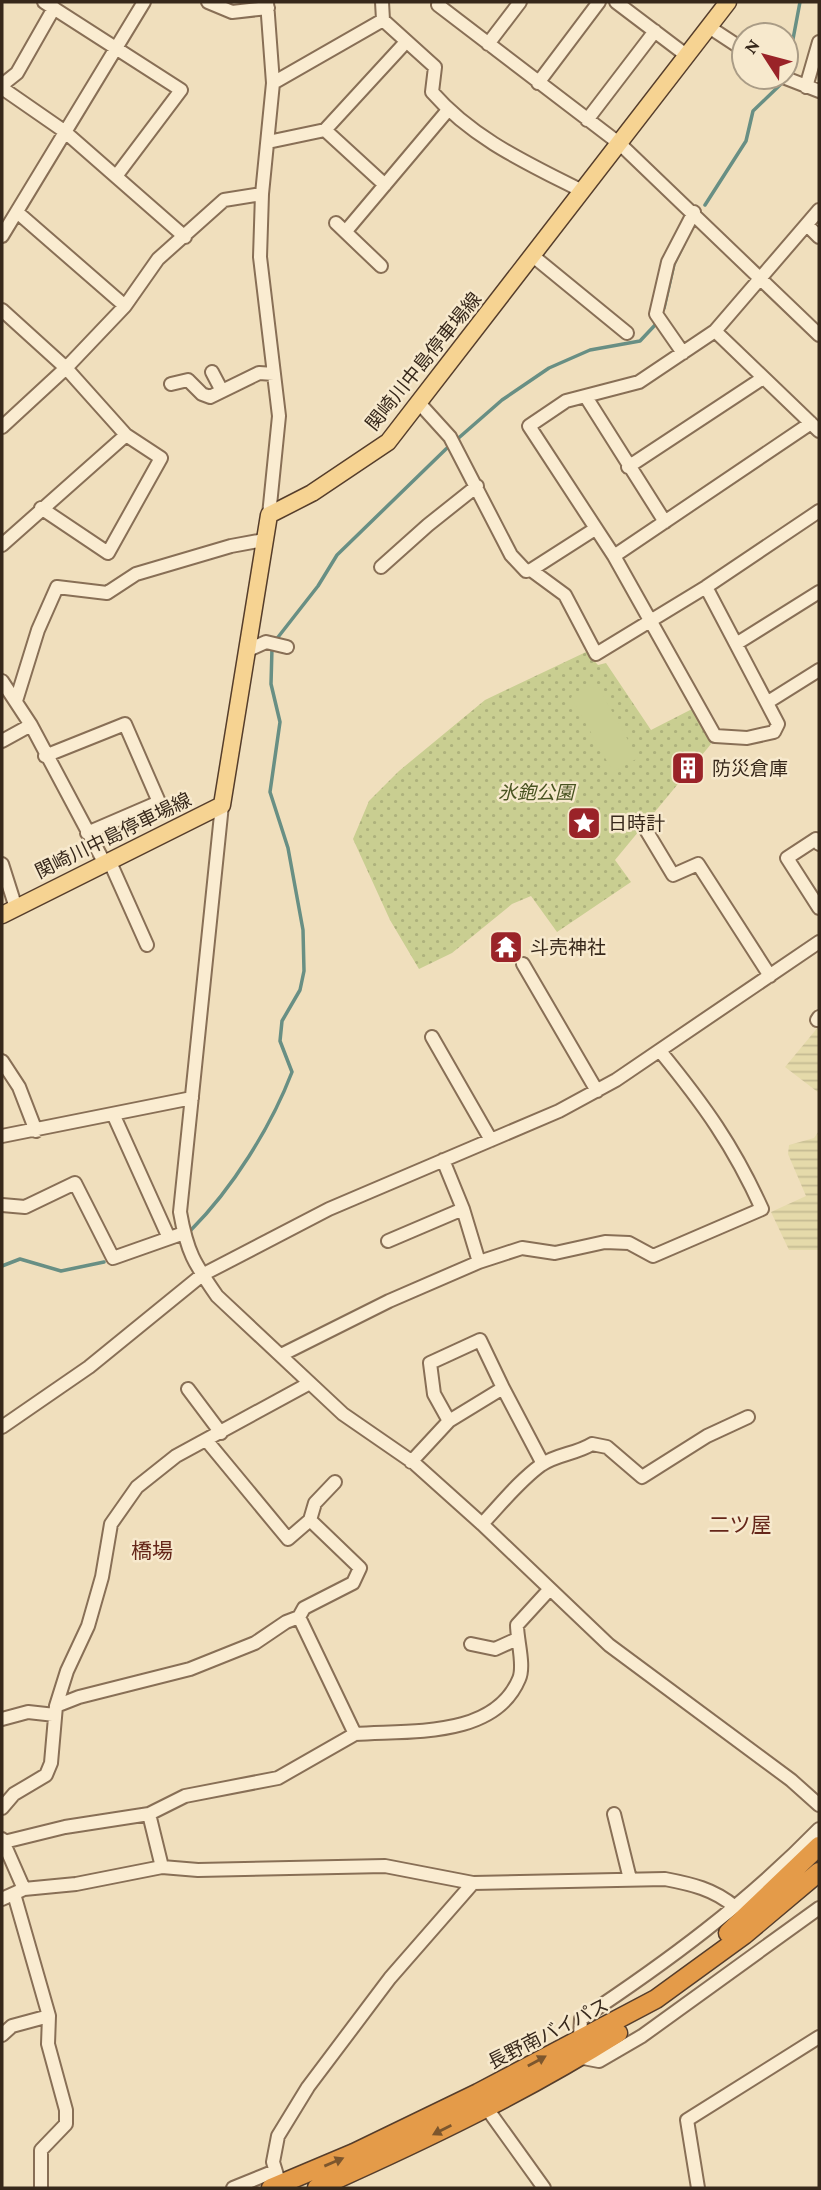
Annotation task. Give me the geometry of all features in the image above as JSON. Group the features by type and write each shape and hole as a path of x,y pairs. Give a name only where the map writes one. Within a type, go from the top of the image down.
{"highway":[{"path":"743,1934 819,1846"},
{"name":"長野南バイパス","path":"275,2181 481,2100 578,2057 664,2003 819,1872"},
{"name":"長野南バイパス","path":"317,2188 481,2100 583,2035 596,2033 656,1999 743,1934 800,1899 819,1881"},
{"path":"800,1899 819,1888"}],"main road":[{"name":"関崎川中島停車場線","path":"9,911 222,805 269,515 312,493 388,442 728,2"}],"street":[{"path":"2,236 144,2"},
{"path":"208,2 232,12 267,5 273,83 262,194 260,257 279,416 269,515"},
{"path":"383,2 383,20 405,43 435,67 432,92 448,110 494,147 582,191"},
{"path":"440,2 438,5 620,144 694,212 819,335"},
{"path":"488,44 520,2"},
{"path":"538,83 599,2"},
{"path":"616,2 686,55"},
{"path":"117,175 181,90 49,5 17,73 2,86 64,131 185,237"},
{"path":"273,83 383,20"},
{"path":"709,27 730,41"},
{"path":"587,120 656,31"},
{"path":"806,87 819,42"},
{"path":"268,142 325,130 405,43"},
{"path":"800,84 819,91"},
{"path":"381,266 341,227 385,185 448,110"},
{"path":"325,130 385,185"},
{"path":"2,428 66,368 125,306 158,259 224,200 262,194"},
{"path":"706,587 768,702 778,724 774,732 747,738 715,736 652,619 529,426 566,401 639,382 715,331 819,210"},
{"path":"17,212 125,306"},
{"path":"683,353 656,314 668,262 694,212"},
{"path":"807,225 819,237"},
{"path":"533,256 627,333"},
{"path":"2,310 66,368 126,435 161,458 108,553 41,508"},
{"path":"614,556 815,427 715,331"},
{"path":"212,372 222,391"},
{"path":"171,384 186,375 202,394 210,397 259,373 274,374"},
{"path":"628,467 763,378"},
{"path":"586,397 665,522"},
{"path":"420,404 454,443 511,555 526,571 595,529"},
{"path":"2,545 126,435"},
{"path":"381,567 477,486"},
{"path":"531,570 565,595 596,654 706,587 819,510"},
{"path":"16,701 38,630 57,587 107,593 136,574 231,546 264,540"},
{"path":"736,644 819,592"},
{"path":"246,651 277,644"},
{"path":"768,702 819,670"},
{"path":"2,681 31,725 87,833 107,861 147,945"},
{"path":"45,756 124,724 159,802 87,833"},
{"path":"2,741 31,725"},
{"path":"222,805 180,1212 186,1248 202,1275 217,1296 343,1414 411,1462 482,1524 609,1645 791,1780 819,1805"},
{"path":"643,825 673,875 698,864 771,976"},
{"path":"819,844 816,839 787,858 819,908"},
{"path":"2,864 9,911"},
{"path":"2,1427 89,1367 202,1275 329,1209 559,1111 597,1091 819,942"},
{"path":"523,964 597,1091"},
{"path":"432,1037 491,1140"},
{"path":"281,1355 389,1301 479,1262 522,1248 555,1253 605,1242 629,1243 653,1256 762,1209 744,1170 711,1113 660,1051"},
{"path":"2,1061 19,1087 36,1131"},
{"path":"2,1136 114,1116 192,1098"},
{"path":"114,1116 169,1238"},
{"path":"443,1160 463,1209 479,1262"},
{"path":"2,1205 25,1207 75,1183 113,1258 184,1233"},
{"path":"388,1241 463,1209"},
{"path":"449,1421 434,1394 430,1363 480,1340 543,1464"},
{"path":"2,1808 14,1794 46,1774 55,1741 56,1711 67,1671 88,1626 102,1577 111,1524 137,1487 176,1456 310,1383"},
{"path":"411,1462 449,1421 503,1388"},
{"path":"188,1389 220,1433"},
{"path":"482,1524 543,1464 561,1456 575,1454 592,1444 607,1447 642,1477 707,1436 748,1418"},
{"path":"207,1441 288,1539 310,1520 315,1503 335,1482"},
{"path":"2,1719 28,1712 56,1711 79,1696 190,1668 255,1643 286,1622 299,1617 304,1608 353,1583 360,1567 310,1520"},
{"path":"41,2188 41,2150 66,2124 66,2110 48,2044 49,2016 19,1891 3,1841 65,1827 149,1814 185,1796 278,1778 355,1734 432,1732 496,1712 521,1677 517,1625 549,1590"},
{"path":"299,1617 355,1734"},
{"path":"471,1644 495,1649 517,1639"},
{"path":"149,1814 162,1867"},
{"path":"614,1814 630,1880"},
{"path":"583,2035 581,2019 671,1958 735,1907 778,1871 819,1829"},
{"path":"2,1899 19,1891 76,1884 162,1867 198,1870 385,1866 472,1883 665,1879 692,1884 720,1895 735,1907"},
{"path":"233,2188 275,2181 272,2162 278,2136 308,2087 390,1978 472,1883"},
{"path":"578,2057 599,2061 642,2036 819,1908"},
{"path":"2,2035 12,2026 49,2016"},
{"path":"698,2188 687,2120 819,2037"},
{"path":"481,2100 544,2188"}],"shaded area":[{"path":"819,1026 819,1093 785,1067"},
{"path":"819,1131 819,1250 789,1250 771,1212 806,1196 788,1154 789,1145 814,1138"}],"green space":[{"name":"氷鉋公園","path":"586,652 598,665 606,663 651,730 694,708 711,744 615,860 631,882 557,932 531,896 512,904 452,953 419,969 390,920 353,839 369,801 399,771 485,700"},
{"path":"595,681 638,758 613,772 571,697"}],"waterway":[{"path":"796,21 800,2"},
{"path":"705,205 746,141 753,111 774,91"},
{"path":"664,308 674,264 684,244"},
{"path":"275,641 318,586 337,555 446,449 502,400 549,368 590,350 640,341 656,324"},
{"path":"191,1230 221,1196 249,1156 273,1114 292,1072 280,1041 282,1021 300,990 304,971 303,930 288,848 270,792 280,722 271,684 272,648"},
{"path":"2,1266 20,1259 61,1271 104,1262"}],"place":[{"name":"防災倉庫","path":"688,768"},
{"name":"日時計","path":"584,823"},
{"name":"斗売神社","path":"506,947"}],"district":[{"name":"二ツ屋","path":"740,1525"},
{"name":"橋場","path":"152,1551"}]}
